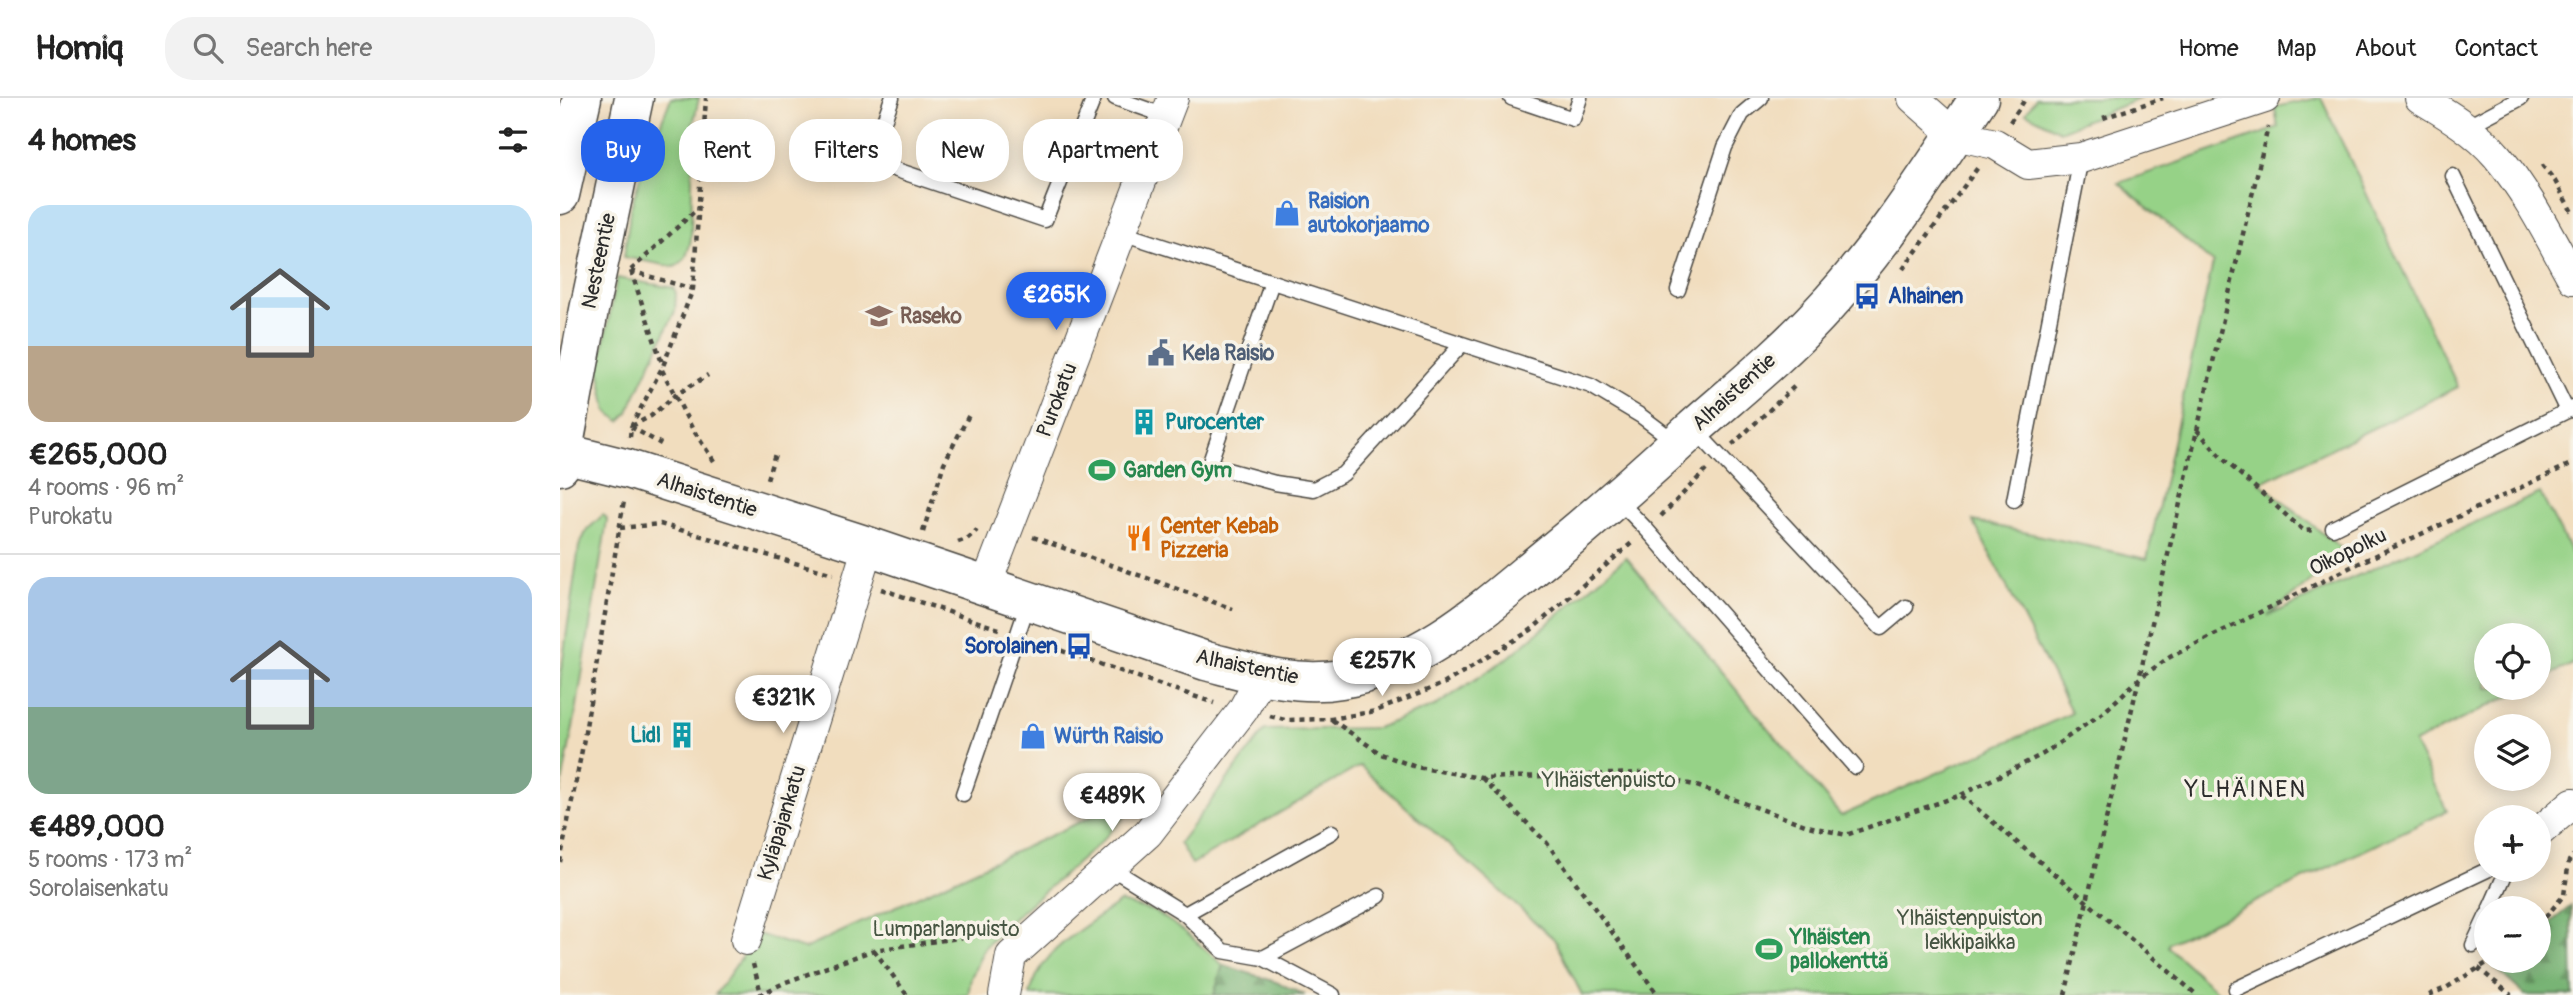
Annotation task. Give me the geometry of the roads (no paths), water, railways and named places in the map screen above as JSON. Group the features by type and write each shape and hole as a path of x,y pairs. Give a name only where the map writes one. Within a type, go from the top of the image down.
{"street":[{"path":"560,195 582,98"},
{"name":"Nesteentie","path":"561,457 634,98"},
{"path":"1913,98 1955,135 2003,132 2028,164 2081,158 2265,98"},
{"name":"Alhaistentie","path":"561,457 628,469 862,563 986,585 1206,661 1262,675 1299,681 1340,679 1377,669 1458,629 1617,499 1819,315 1888,231 1979,98"},
{"path":"2420,98 2465,128 2496,155 2530,204 2573,279"},
{"name":"Purokatu","path":"986,585 1170,107"},
{"name":"Kyläpajankatu","path":"746,940 862,563"},
{"path":"1004,995 1011,956 1149,833 1243,710 1262,675"},
{"path":"2551,822 2573,803"}],"lane":[{"path":"892,98 870,162 1045,220 1094,98"},
{"path":"1115,98 1170,107"},
{"path":"1511,98 1573,119 1580,98"},
{"path":"1678,290 1725,147 1742,114 1760,98"},
{"path":"2465,128 2521,98"},
{"path":"2014,500 2081,158"},
{"path":"2333,528 2570,409 2453,176"},
{"path":"1122,233 1591,386 1641,416 1721,455 1881,628 1906,607"},
{"path":"1272,282 1209,465 1275,483 1314,489 1343,474 1462,344"},
{"path":"1617,499 1855,767"},
{"path":"963,794 1030,600"},
{"path":"1185,914 1332,832"},
{"path":"1111,868 1185,914 1223,951 1263,958 1333,995"},
{"path":"2236,989 2474,876"},
{"path":"1263,958 1379,896"}],"place":[{"name":"Raision autokorjaamo","path":"1287,213"},
{"name":"Alhainen","path":"1867,296"},
{"name":"Raseko","path":"879,316"},
{"name":"Kela Raisio","path":"1161,353"},
{"name":"Purocenter","path":"1144,422"},
{"name":"Garden Gym","path":"1102,470"},
{"name":"Center Kebab Pizzeria","path":"1139,538"},
{"name":"Sorolainen","path":"1079,646"},
{"name":"Lidl","path":"682,735"},
{"name":"Würth Raisio","path":"1033,736"},
{"name":"Ylhäisten pallokenttä","path":"1769,949"}],"district":[{"name":"YLHÄINEN","path":"2246,789"}],"park label":[{"name":"Ylhäistenpuisto","path":"1609,780"},
{"name":"Lumparlanpuisto","path":"946,929"},
{"name":"Ylhäistenpuiston leikkipaikka","path":"1970,930"}]}
